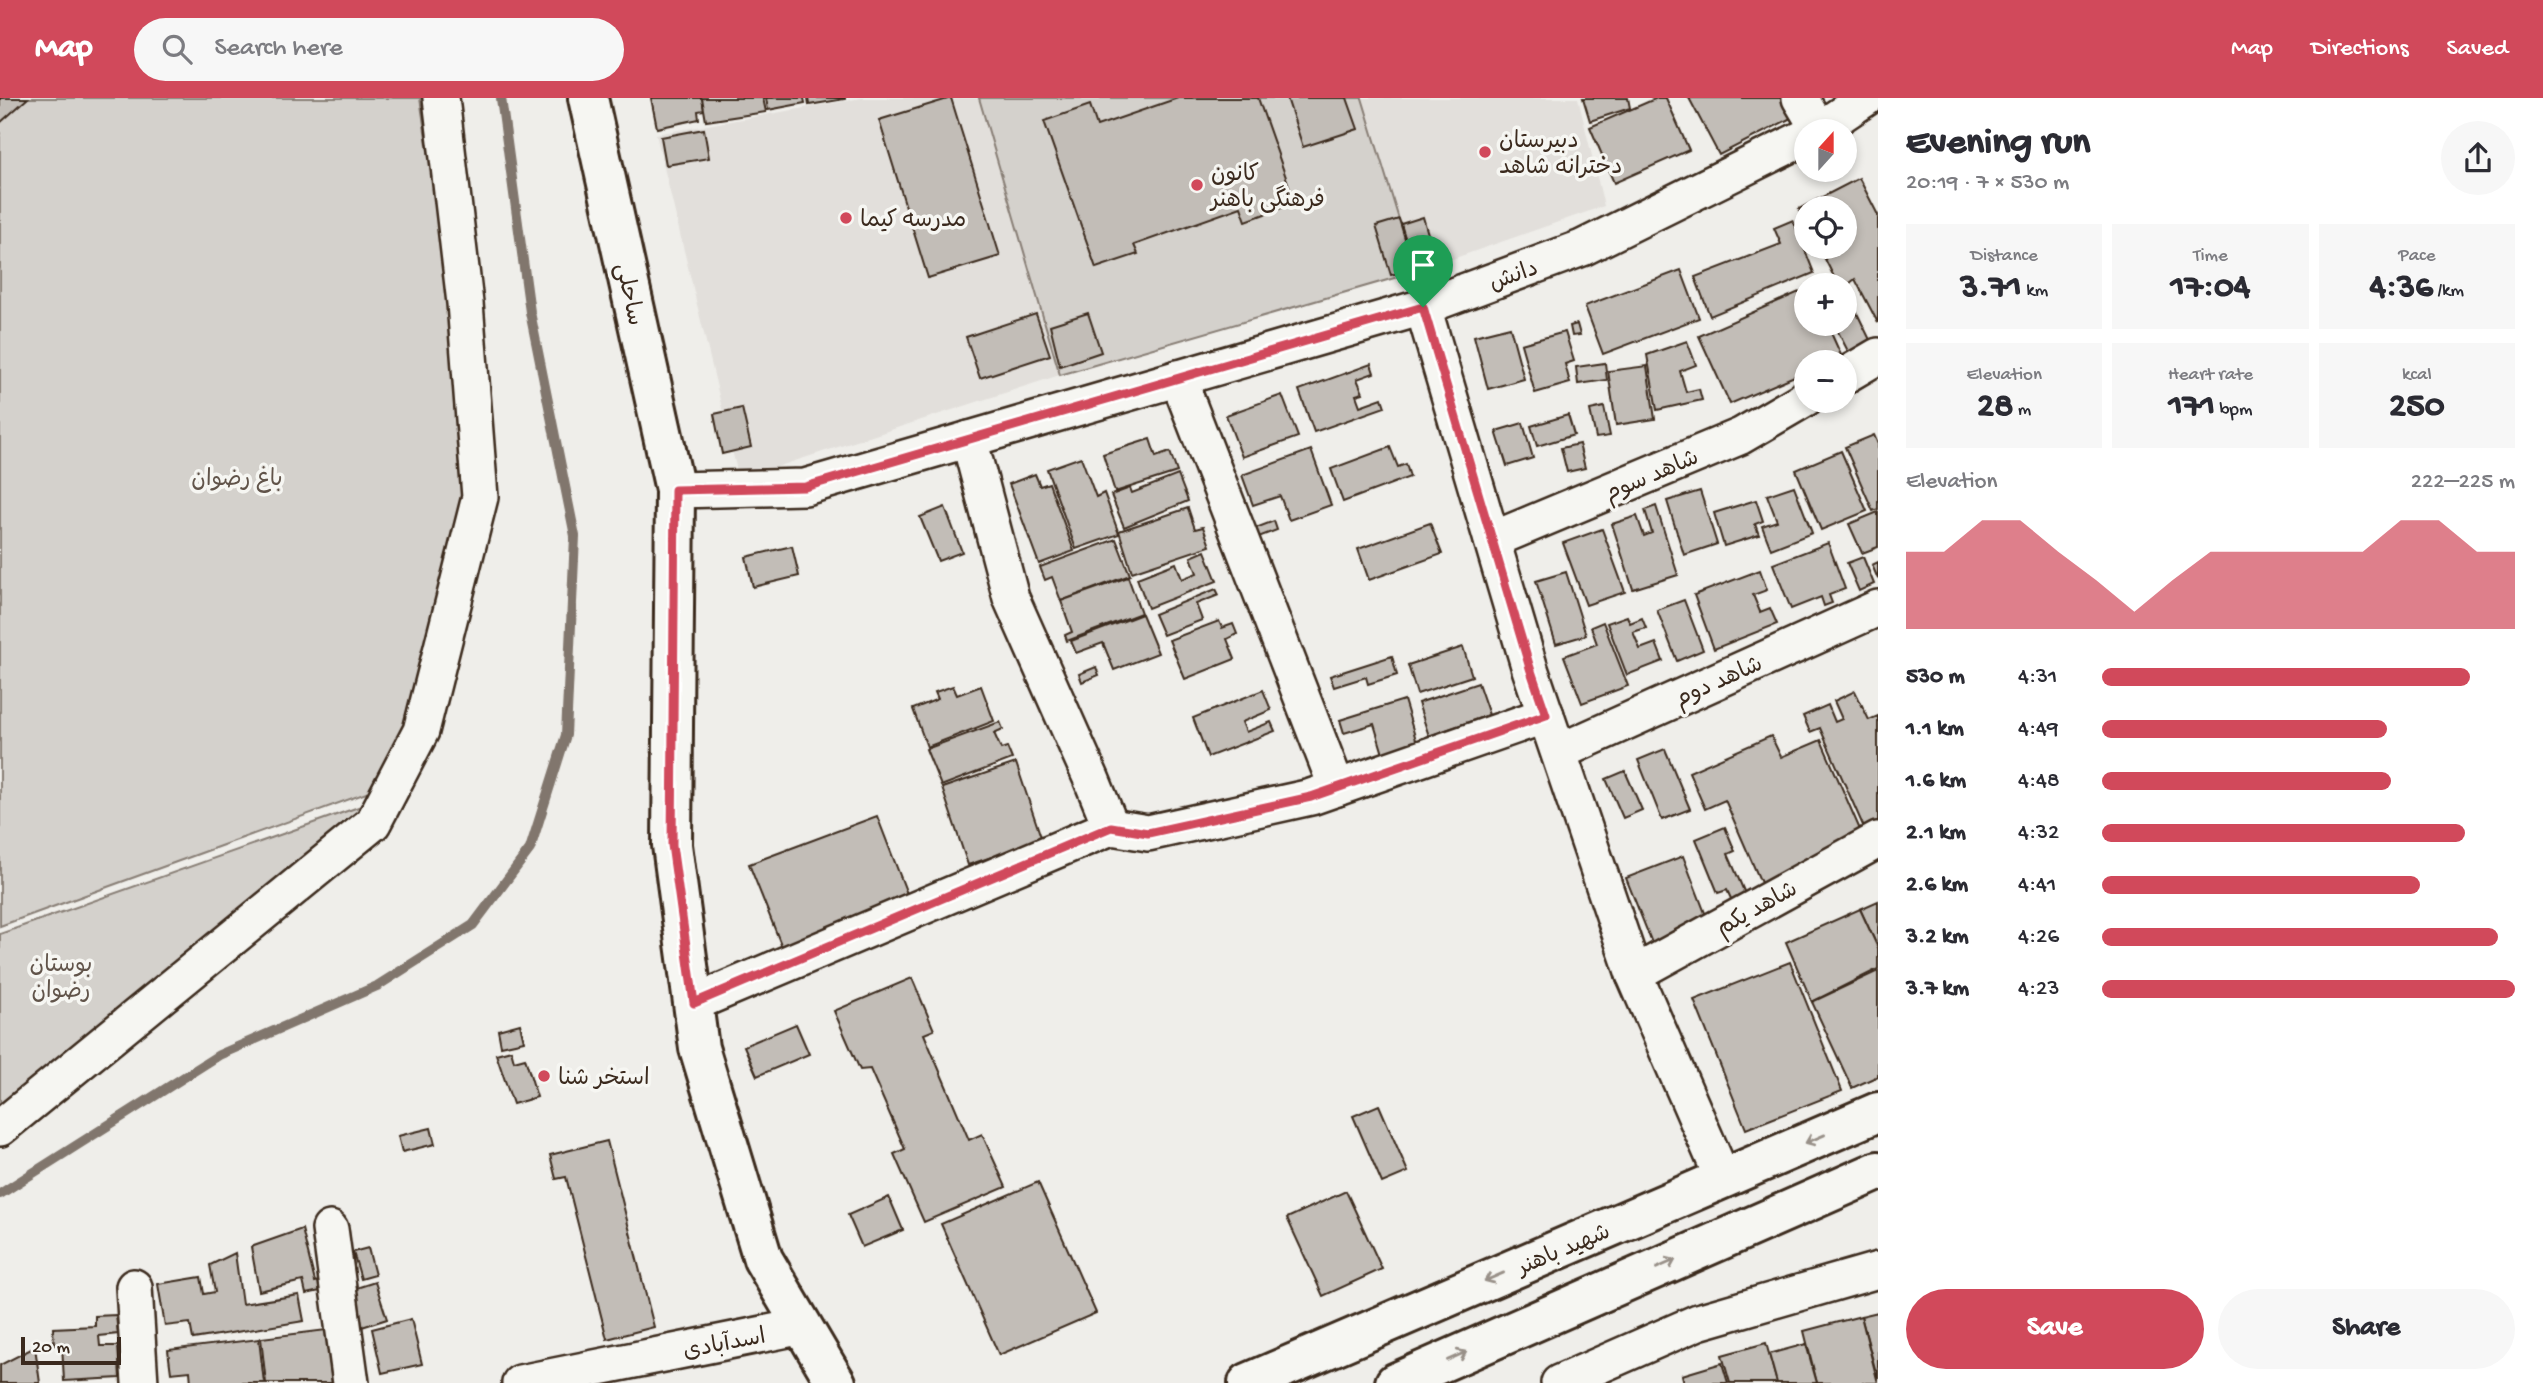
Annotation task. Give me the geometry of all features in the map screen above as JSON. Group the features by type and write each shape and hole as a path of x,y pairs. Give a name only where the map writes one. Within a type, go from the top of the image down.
{"street":[{"path":"0,1128 373,823 421,732 480,497 465,303 441,98"},
{"name":"ساحلی","path":"588,98 675,490 672,845 699,1048 763,1259 836,1383"},
{"path":"1800,98 1808,119"},
{"name":"دانش","path":"1835,119 1866,98"},
{"name":"دانش","path":"675,490 805,487 1423,307 1582,248 1794,143"},
{"path":"1423,307 1546,715 1634,974 1723,1179"},
{"path":"1857,368 1878,356"},
{"path":"1178,378 1337,788"},
{"name":"شاهد سوم","path":"1492,540 1741,436 1794,405"},
{"path":"969,439 1011,598 1111,827"},
{"name":"شاهد دوم","path":"1559,752 1878,608"},
{"path":"694,1003 1111,827 1148,833 1311,797 1546,715"},
{"name":"شاهد یکم","path":"1634,974 1878,840"},
{"name":"شهید باهنر","path":"1248,1383 1878,1112"},
{"path":"1395,1383 1878,1171"},
{"path":"330,1229 351,1383"},
{"path":"1559,1383 1698,1322 1878,1269"},
{"path":"134,1287 140,1383"},
{"name":"اسدآبادی","path":"520,1383 803,1326"}],"shaded area":[{"name":"مدرسه کیما","path":"862,98 979,98 1041,302 1060,375 739,479 656,134"},
{"name":"دبیرستان دخترانه شاهد","path":"1362,98 1578,98 1604,206 1415,272"}],"green space":[{"name":"باغ رضوان","path":"0,98 420,98 480,497 394,783 0,926"},
{"name":"کانون فرهنگی باهنر","path":"979,98 1362,98 1415,272 1060,375"},
{"name":"بوستان رضوان","path":"367,804 0,1105 0,934"}],"building":[{"path":"0,98 28,98 0,123"},
{"path":"651,98 702,98 704,110 698,111 699,119 657,128"},
{"path":"702,98 763,98 766,112 706,121"},
{"path":"766,98 804,98 805,103 768,110"},
{"path":"808,98 845,98 845,99 809,105"},
{"path":"951,98 1000,256 928,278 879,120"},
{"path":"1178,98 1258,98 1295,203 1246,221 1241,207 1134,245 1138,254 1096,268 1044,121 1090,105 1097,126"},
{"path":"1287,98 1347,98 1358,129 1303,147"},
{"path":"1583,98 1628,98 1630,108 1590,121"},
{"path":"1657,98 1666,98 1689,150 1614,183 1590,127"},
{"path":"1689,98 1781,98 1791,118 1719,155"},
{"path":"704,129 709,158 666,165 661,137"},
{"path":"1859,178 1878,215 1878,323 1857,283 1857,273 1832,273 1825,259 1857,259 1857,196 1824,196 1851,182 1857,182"},
{"path":"1423,217 1436,261 1414,268 1401,224"},
{"path":"1399,219 1414,268 1391,275 1376,226"},
{"path":"1793,220 1794,259 1808,259 1814,273 1794,273 1794,281 1710,316 1695,277 1781,244 1774,228"},
{"path":"1681,270 1699,318 1603,354 1585,306"},
{"path":"1794,294 1794,336 1832,336 1839,350 1794,350 1794,376 1730,404 1699,336"},
{"path":"1088,313 1101,352 1060,366 1050,325"},
{"path":"1857,313 1873,346 1857,354 1857,350 1847,350 1840,336 1857,336"},
{"path":"1036,314 1050,355 980,378 966,337"},
{"path":"1577,324 1580,335 1572,336 1570,326"},
{"path":"1510,327 1524,379 1488,389 1474,336"},
{"path":"1565,332 1574,361 1565,364 1570,383 1535,393 1521,344"},
{"path":"1687,341 1696,365 1680,371 1686,392 1699,389 1702,400 1657,410 1647,355"},
{"path":"1605,363 1607,380 1578,384 1576,367"},
{"path":"1371,364 1374,373 1357,379 1363,393 1356,395 1360,406 1382,398 1385,407 1314,432 1299,390"},
{"path":"1647,366 1655,419 1616,425 1608,371"},
{"path":"1282,395 1298,437 1242,457 1226,415"},
{"path":"1604,407 1610,436 1596,438 1590,410"},
{"path":"742,408 751,447 722,454 714,414"},
{"path":"1568,415 1574,435 1537,446 1531,426"},
{"path":"1523,423 1533,458 1507,466 1496,431"},
{"path":"1874,435 1878,444 1878,509 1873,511 1845,447"},
{"path":"1150,439 1156,457 1170,452 1177,472 1115,492 1103,454"},
{"path":"1579,444 1585,468 1567,472 1561,448"},
{"path":"1390,447 1398,467 1406,464 1410,477 1343,502 1331,469"},
{"path":"1311,450 1331,505 1289,520 1280,496 1253,505 1242,475"},
{"path":"1841,451 1867,511 1821,530 1796,470"},
{"path":"1081,457 1096,497 1104,493 1119,534 1076,549 1047,469"},
{"path":"1035,474 1040,486 1049,483 1074,551 1039,564 1009,484"},
{"path":"1178,475 1188,501 1124,527 1111,495 1130,488 1132,493"},
{"path":"1794,486 1812,533 1771,549 1762,526 1777,521 1767,495"},
{"path":"1700,491 1717,544 1684,555 1667,501"},
{"path":"1756,500 1763,521 1755,524 1759,535 1724,546 1714,513"},
{"path":"1656,506 1678,575 1633,589 1612,524 1637,516 1644,536 1652,533 1645,510"},
{"path":"945,507 962,552 938,561 920,517"},
{"path":"1188,508 1195,529 1203,527 1210,546 1132,572 1119,531"},
{"path":"1878,512 1878,547 1862,553 1849,524"},
{"path":"1274,521 1277,530 1256,538 1253,529"},
{"path":"1430,523 1442,554 1369,580 1358,549"},
{"path":"1602,529 1625,592 1586,605 1563,543"},
{"path":"1116,539 1130,575 1061,601 1052,577 1045,580 1040,567"},
{"path":"1828,543 1845,589 1829,595 1832,603 1824,606 1821,597 1791,609 1773,564"},
{"path":"792,546 799,576 753,587 746,557"},
{"path":"1205,551 1217,581 1148,608 1137,578 1176,563 1182,579 1197,573 1191,557"},
{"path":"1863,557 1874,584 1859,591 1847,563"},
{"path":"1878,562 1878,579 1872,565"},
{"path":"1760,570 1767,590 1753,595 1760,612 1770,608 1777,624 1714,649 1694,595"},
{"path":"1566,572 1586,635 1556,644 1536,581"},
{"path":"1128,577 1141,613 1067,641 1065,635 1072,632 1061,601"},
{"path":"1216,589 1219,595 1196,604 1202,620 1163,635 1154,614"},
{"path":"1684,600 1703,650 1677,661 1657,610"},
{"path":"1142,614 1158,653 1114,670 1103,643 1076,653 1071,641"},
{"path":"1627,616 1630,623 1642,618 1646,628 1633,632 1640,649 1656,643 1663,661 1627,675 1607,623"},
{"path":"1219,621 1222,628 1233,624 1237,634 1227,639 1235,659 1185,679 1169,640"},
{"path":"1603,622 1628,686 1582,703 1564,656 1597,644 1591,627"},
{"path":"1463,647 1472,676 1417,694 1408,665"},
{"path":"1392,656 1397,675 1368,684 1366,677 1334,687 1330,676"},
{"path":"1096,667 1099,675 1082,682 1079,674"},
{"path":"1478,683 1489,715 1429,736 1418,703"},
{"path":"953,686 957,695 981,686 994,721 927,747 913,709 938,699 935,692"},
{"path":"1263,690 1271,710 1242,722 1246,732 1271,722 1275,731 1208,757 1193,718"},
{"path":"1855,691 1869,720 1878,716 1878,844 1872,846 1820,728 1810,732 1803,716 1828,705 1835,722 1842,719 1834,701"},
{"path":"1404,700 1417,743 1383,754 1374,724 1344,733 1340,720"},
{"path":"1000,722 1003,729 994,733 1001,749 1007,747 1012,759 941,786 926,749"},
{"path":"1771,736 1781,757 1821,740 1871,855 1768,899 1725,800 1705,809 1689,772"},
{"path":"1665,749 1690,809 1662,820 1638,760"},
{"path":"1016,763 1042,840 968,865 942,788"},
{"path":"1625,771 1642,810 1623,818 1606,779"},
{"path":"877,816 909,899 782,947 749,864"},
{"path":"1725,827 1735,851 1728,854 1746,896 1732,901 1727,890 1718,893 1696,839"},
{"path":"1683,856 1710,926 1654,948 1626,878"},
{"path":"1878,901 1878,948 1860,909"},
{"path":"1860,909 1878,948 1878,969 1812,1002 1786,942"},
{"path":"1790,962 1842,1091 1746,1129 1694,1000"},
{"path":"1878,971 1878,1076 1852,1088 1812,1002"},
{"path":"912,978 934,1030 924,1034 969,1140 982,1134 1006,1187 924,1222 894,1154 905,1149 870,1069 860,1070 834,1011"},
{"path":"520,1024 524,1041 501,1046 498,1030"},
{"path":"796,1024 809,1054 757,1076 744,1046"},
{"path":"511,1050 514,1061 525,1058 537,1097 513,1104 496,1054"},
{"path":"1379,1105 1408,1172 1382,1183 1353,1116"},
{"path":"431,1128 435,1144 402,1152 398,1136"},
{"path":"607,1141 654,1327 607,1339 566,1177 556,1179 550,1155"},
{"path":"1038,1182 1096,1313 999,1355 941,1224"},
{"path":"1346,1191 1382,1269 1323,1296 1287,1218"},
{"path":"889,1197 903,1230 862,1247 848,1215"},
{"path":"302,1229 315,1282 323,1280 325,1290 306,1294 303,1281 259,1291 251,1247"},
{"path":"368,1248 375,1275 361,1279 353,1252"},
{"path":"235,1253 242,1304 299,1295 304,1321 193,1339 190,1323 165,1326 158,1284 201,1277 204,1294 215,1292 210,1265"},
{"path":"375,1282 387,1319 362,1327 350,1290"},
{"path":"1878,1312 1878,1380 1861,1316"},
{"path":"116,1315 118,1334 99,1336 100,1346 118,1346 120,1378 64,1381 62,1344 54,1345 53,1328 95,1326 95,1316"},
{"path":"1861,1316 1878,1383 1817,1383 1804,1331"},
{"path":"411,1319 422,1364 382,1373 372,1329"},
{"path":"326,1330 332,1383 266,1383 261,1338"},
{"path":"259,1339 264,1383 191,1383 190,1371 171,1373 168,1350"},
{"path":"1766,1343 1777,1383 1730,1383 1722,1355"},
{"path":"1806,1344 1817,1383 1777,1383 1769,1354"},
{"path":"35,1347 40,1383 0,1383 0,1365"},
{"path":"1722,1363 1728,1383 1684,1383 1682,1375"}],"waterway":[{"path":"0,1194 219,1055 377,986 473,925 530,849 566,735 575,536 530,312 501,98"}],"place":[{"name":"دبیرستان دخترانه شاهد","path":"1485,152"},
{"name":"کانون فرهنگی باهنر","path":"1197,185"},
{"name":"مدرسه کیما","path":"846,218"},
{"name":"استخر شنا","path":"544,1076"}],"route":[{"path":"1423,307 1546,715 1311,797 1148,833 1111,827 694,1003 672,845 675,490 805,487 1423,307"}]}
